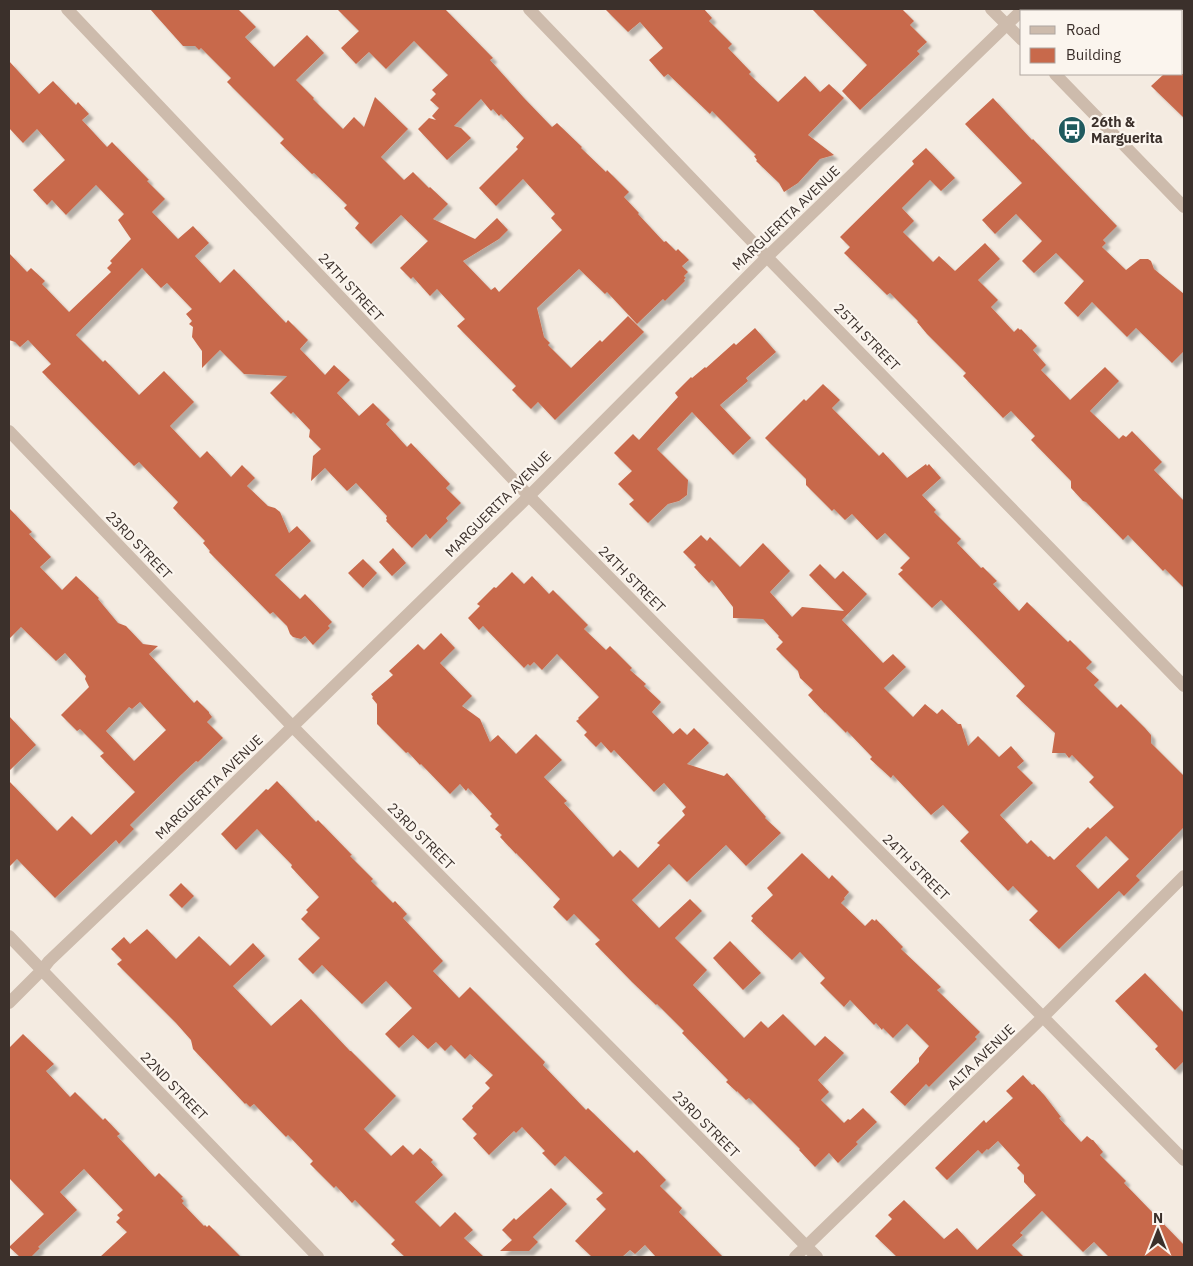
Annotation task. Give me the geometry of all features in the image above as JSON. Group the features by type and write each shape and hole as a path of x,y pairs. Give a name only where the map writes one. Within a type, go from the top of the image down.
{"street":[{"name":"24TH STREET","path":"67,9 529,496 1184,1160"},
{"name":"25TH STREET","path":"529,9 1184,686"},
{"path":"992,9 1020,38"},
{"name":"MARGUERITA AVENUE","path":"9,1003 529,496 767,256 1020,12"},
{"path":"1056,75 1184,207"},
{"name":"23RD STREET","path":"9,431 292,726 817,1257"},
{"name":"ALTA AVENUE","path":"795,1257 1043,1018 1184,876"},
{"name":"22ND STREET","path":"9,936 318,1257"}],"building":[{"path":"150,9 238,9 256,27 245,37 274,67 307,35 324,53 296,80 343,129 354,117 364,127 375,97 408,129 381,157 404,180 413,172 448,204 433,219 475,239 497,218 508,230 499,239 463,261 491,290 495,287 499,292 562,230 551,218 555,214 523,179 496,206 479,188 518,149 516,147 524,138 501,114 499,116 493,109 491,111 481,99 454,126 461,128 471,138 447,160 418,129 429,118 436,120 432,116 439,108 430,100 436,94 432,90 448,75 414,41 386,69 369,52 356,64 341,48 359,31 337,9 445,9 493,58 490,60 552,127 557,123 606,172 607,170 629,192 624,197 638,214 664,242 666,241 676,251 678,249 689,260 682,266 688,272 684,276 686,278 684,279 685,281 665,301 663,299 637,324 607,292 605,294 579,269 537,308 544,337 550,343 548,345 571,368 600,340 602,342 628,316 644,332 555,420 538,402 531,409 512,390 516,386 457,326 465,319 437,289 430,296 413,277 411,279 400,268 428,241 401,215 371,244 355,228 359,223 344,208 347,205 280,143 284,139 227,82 231,78 201,48 199,50 195,46 183,46"},
{"path":"605,9 704,9 712,18 709,21 732,44 728,48 751,72 749,74 778,102 805,76 820,92 829,84 844,98 808,135 834,155 820,159 798,183 784,192 779,183 756,161 754,156 756,155 712,111 710,114 668,74 664,77 649,60 663,48 640,22 628,32"},
{"path":"812,9 902,9 914,21 910,25 927,42 917,51 920,54 860,110 842,91 867,65"},
{"path":"9,61 39,94 53,81 76,105 78,102 89,114 82,120 107,147 112,142 165,199 152,212 178,239 193,226 209,243 195,256 220,283 234,269 286,323 288,320 308,340 300,349 325,375 334,365 350,380 337,393 359,416 373,403 390,420 386,424 407,447 411,443 450,484 446,488 461,503 446,518 448,521 430,539 426,534 412,548 386,521 387,516 356,483 347,491 325,468 311,481 313,456 321,449 309,437 310,430 293,412 291,414 270,393 287,376 244,374 220,350 202,368 202,351 192,337 193,327 189,324 192,321 186,314 192,309 167,283 161,288 142,268 76,335 103,362 105,360 139,395 164,371 194,402 170,426 200,458 207,451 231,477 242,465 255,478 247,486 268,506 280,512 289,533 297,526 311,541 275,575 300,599 305,594 332,622 328,626 330,628 313,645 305,636 301,639 293,637 287,626 273,612 270,614 209,552 203,543 205,541 173,508 178,502 139,462 134,466 42,372 51,364 28,340 20,347 15,342 9,340 9,253 27,272 31,268 45,281 42,284 69,312 111,272 107,268 112,263 110,261 131,239 118,220 124,214 96,185 66,215 52,200 47,205 33,190 65,160 37,129 23,143 9,128"},
{"path":"1184,74 1184,118 1151,86 1163,75"},
{"path":"993,98 1117,226 1103,240 1106,243 1102,247 1126,270 1140,259 1148,259 1151,261 1154,269 1184,294 1184,351 1172,363 1136,328 1127,337 1092,302 1078,317 1064,303 1084,281 1056,253 1034,273 1022,261 1042,241 1016,214 995,234 982,220 1022,183 965,124"},
{"path":"926,148 955,178 941,191 930,180 902,208 914,221 903,232 933,262 939,256 955,271 985,243 1000,259 978,280 998,300 991,307 1014,332 1018,328 1021,329 1037,346 1033,350 1046,365 1041,370 1070,400 1105,367 1119,381 1090,411 1119,439 1123,435 1126,437 1132,431 1162,462 1154,470 1184,501 1184,588 1165,569 1163,571 1128,535 1123,540 1083,501 1071,488 1071,481 1031,440 1035,436 1011,411 1003,418 963,376 966,373 927,334 918,321 890,293 887,295 844,253 850,247 840,237 914,164 912,161"},
{"path":"755,328 776,352 746,378 748,381 720,405 751,438 733,455 692,412 657,449 688,480 687,495 679,501 668,504 648,523 629,504 634,500 618,484 632,471 614,453 633,434 639,440 678,397 675,393 691,377 706,368 734,343 736,345"},
{"path":"823,384 840,400 832,408 879,456 883,452 907,478 926,464 927,466 929,464 941,478 922,495 936,510 934,512 961,539 957,543 981,568 983,567 997,581 993,584 1019,611 1027,602 1068,642 1070,640 1092,662 1086,668 1099,680 1094,685 1117,708 1121,704 1145,728 1151,735 1151,743 1184,776 1184,827 1136,876 1140,880 1124,896 1119,891 1059,949 1029,920 1038,911 1013,886 1008,891 960,841 969,832 943,805 931,815 893,775 891,778 870,759 872,757 847,731 846,733 808,695 813,690 800,678 798,671 776,649 783,642 779,636 763,619 733,618 733,607 712,580 709,583 694,567 696,565 683,552 701,535 707,541 710,537 740,567 763,543 790,571 770,592 792,617 802,607 844,611 809,575 820,564 835,579 843,571 867,594 842,620 883,663 893,654 906,667 884,688 913,717 925,704 937,714 942,709 958,724 961,724 968,746 978,736 999,757 1011,746 1024,761 1017,767 1033,783 1000,815 1027,844 1031,840 1048,857 1050,856 1054,860 1088,827 1090,829 1114,807 1089,782 1094,777 1072,755 1069,758 1065,753 1052,753 1055,733 1016,696 1025,686 941,600 932,608 898,574 903,570 900,568 910,558 885,533 877,540 852,514 845,520 834,509 832,511 806,485 806,479 765,438 804,399 806,401","holes":["1106,836 1129,859 1098,889 1076,866"]},
{"path":"9,508 32,532 29,534 51,557 40,567 62,590 76,576 99,598 118,623 126,626 143,644 158,646 149,654 194,703 197,700 209,712 212,717 207,722 223,738 198,762 196,761 182,774 130,825 134,829 119,844 116,840 55,898 17,859 9,867 9,781 57,831 72,816 91,835 135,792 100,756 104,753 80,729 77,731 61,715 89,687 85,679 86,676 65,653 56,661 21,627 9,639","holes":["140,702 166,730 134,761 106,731 129,707 132,709"]},
{"path":"393,548 406,563 392,576 379,562"},
{"path":"363,559 377,573 363,588 348,573"},
{"path":"512,572 524,584 532,576 549,594 553,590 588,625 584,629 606,650 610,646 632,668 630,670 646,684 644,686 661,702 652,712 673,734 680,728 687,735 694,728 709,743 687,764 724,776 727,773 765,818 781,833 746,866 726,845 687,882 669,864 632,900 659,928 690,899 702,911 675,938 707,970 693,985 744,1038 761,1021 768,1028 783,1014 815,1046 825,1036 844,1053 818,1080 829,1092 821,1100 844,1123 863,1108 877,1122 838,1163 829,1153 815,1167 800,1149 749,1098 746,1100 726,1082 728,1080 682,1033 684,1031 595,944 600,940 574,914 567,921 553,907 560,899 500,837 502,835 495,829 499,825 490,816 492,814 468,788 466,791 460,784 450,794 421,764 408,752 406,753 377,724 377,704 371,694 393,675 389,671 418,644 424,650 441,633 455,648 440,663 472,696 462,706 480,719 490,742 498,735 516,754 536,734 562,760 544,777 567,801 564,803 613,857 620,850 638,868 660,845 657,843 685,815 682,811 686,807 664,783 654,792 614,750 611,753 601,742 596,747 584,735 587,732 576,721 599,697 557,654 542,670 534,662 524,668 483,626 479,630 468,618 480,606 477,604"},
{"path":"9,716 36,745 9,771"},
{"path":"277,781 316,822 318,820 352,855 350,856 373,879 371,881 407,914 403,918 443,961 433,971 459,998 470,987 545,1062 543,1065 586,1110 588,1108 634,1153 637,1150 666,1180 660,1186 682,1208 679,1212 723,1257 656,1257 645,1245 635,1254 630,1250 622,1257 592,1257 575,1241 606,1209 596,1199 603,1193 565,1156 555,1166 542,1153 545,1151 522,1127 516,1133 514,1131 489,1155 473,1138 477,1134 462,1119 490,1088 485,1083 493,1075 470,1054 465,1059 451,1045 445,1051 436,1042 428,1049 413,1035 399,1048 385,1034 412,1008 386,981 362,1004 322,965 313,974 298,959 320,938 301,919 308,912 306,910 319,897 291,867 292,865 257,829 236,850 221,834 266,789 268,790"},
{"path":"802,853 829,879 832,875 849,892 841,903 865,926 872,919 875,921 876,919 903,947 901,949 941,987 937,990 980,1032 975,1037 977,1039 929,1087 926,1084 905,1106 890,1092 919,1062 919,1058 929,1046 907,1024 893,1038 876,1023 874,1025 850,1000 844,1007 820,983 825,978 800,952 792,960 751,921 753,918 751,916 773,895 767,888"},
{"path":"181,883 194,896 182,908 169,895"},
{"path":"147,929 176,959 199,936 230,966 253,943 265,956 233,986 271,1026 301,999 396,1096 364,1129 391,1156 403,1145 413,1155 420,1148 433,1160 431,1162 443,1175 415,1202 440,1227 455,1212 473,1230 464,1238 484,1257 405,1257 391,1244 395,1240 355,1200 352,1203 336,1186 334,1188 310,1164 313,1161 288,1135 286,1137 254,1104 250,1107 245,1104 193,1049 191,1040 176,1023 117,964 122,960 111,949 124,937 130,944"},
{"path":"730,941 761,973 743,990 713,958"},
{"path":"1145,973 1184,1013 1184,1061 1175,1070 1155,1049 1158,1046 1115,1001"},
{"path":"23,1034 54,1064 46,1071 70,1097 75,1092 103,1120 105,1118 120,1134 117,1136 155,1177 159,1173 183,1197 181,1198 184,1201 182,1203 204,1226 207,1227 209,1225 241,1257 100,1257 127,1232 116,1222 120,1218 117,1215 123,1210 84,1169 60,1192 77,1210 38,1247 40,1248 31,1257 20,1257 9,1247 44,1214 9,1178 9,1048"},
{"path":"1023,1075 1045,1096 1061,1117 1059,1118 1081,1142 1087,1136 1093,1140 1103,1152 1100,1155 1126,1181 1124,1183 1184,1245 1184,1257 1109,1257 1094,1242 1083,1252 1042,1211 1020,1233 1023,1235 1012,1245 1024,1257 897,1257 875,1236 892,1219 888,1215 904,1200 944,1239 957,1228 977,1250 1036,1195 1024,1182 1024,1175 1017,1168 1020,1165 998,1141 982,1154 978,1150 947,1180 935,1168 984,1120 986,1123 1013,1098 1006,1091"},
{"path":"551,1188 567,1204 533,1237 538,1242 529,1251 500,1251 512,1240 502,1230 514,1218 516,1220"}],"place":[{"name":"26th & Marguerita","path":"1072,130"}]}
